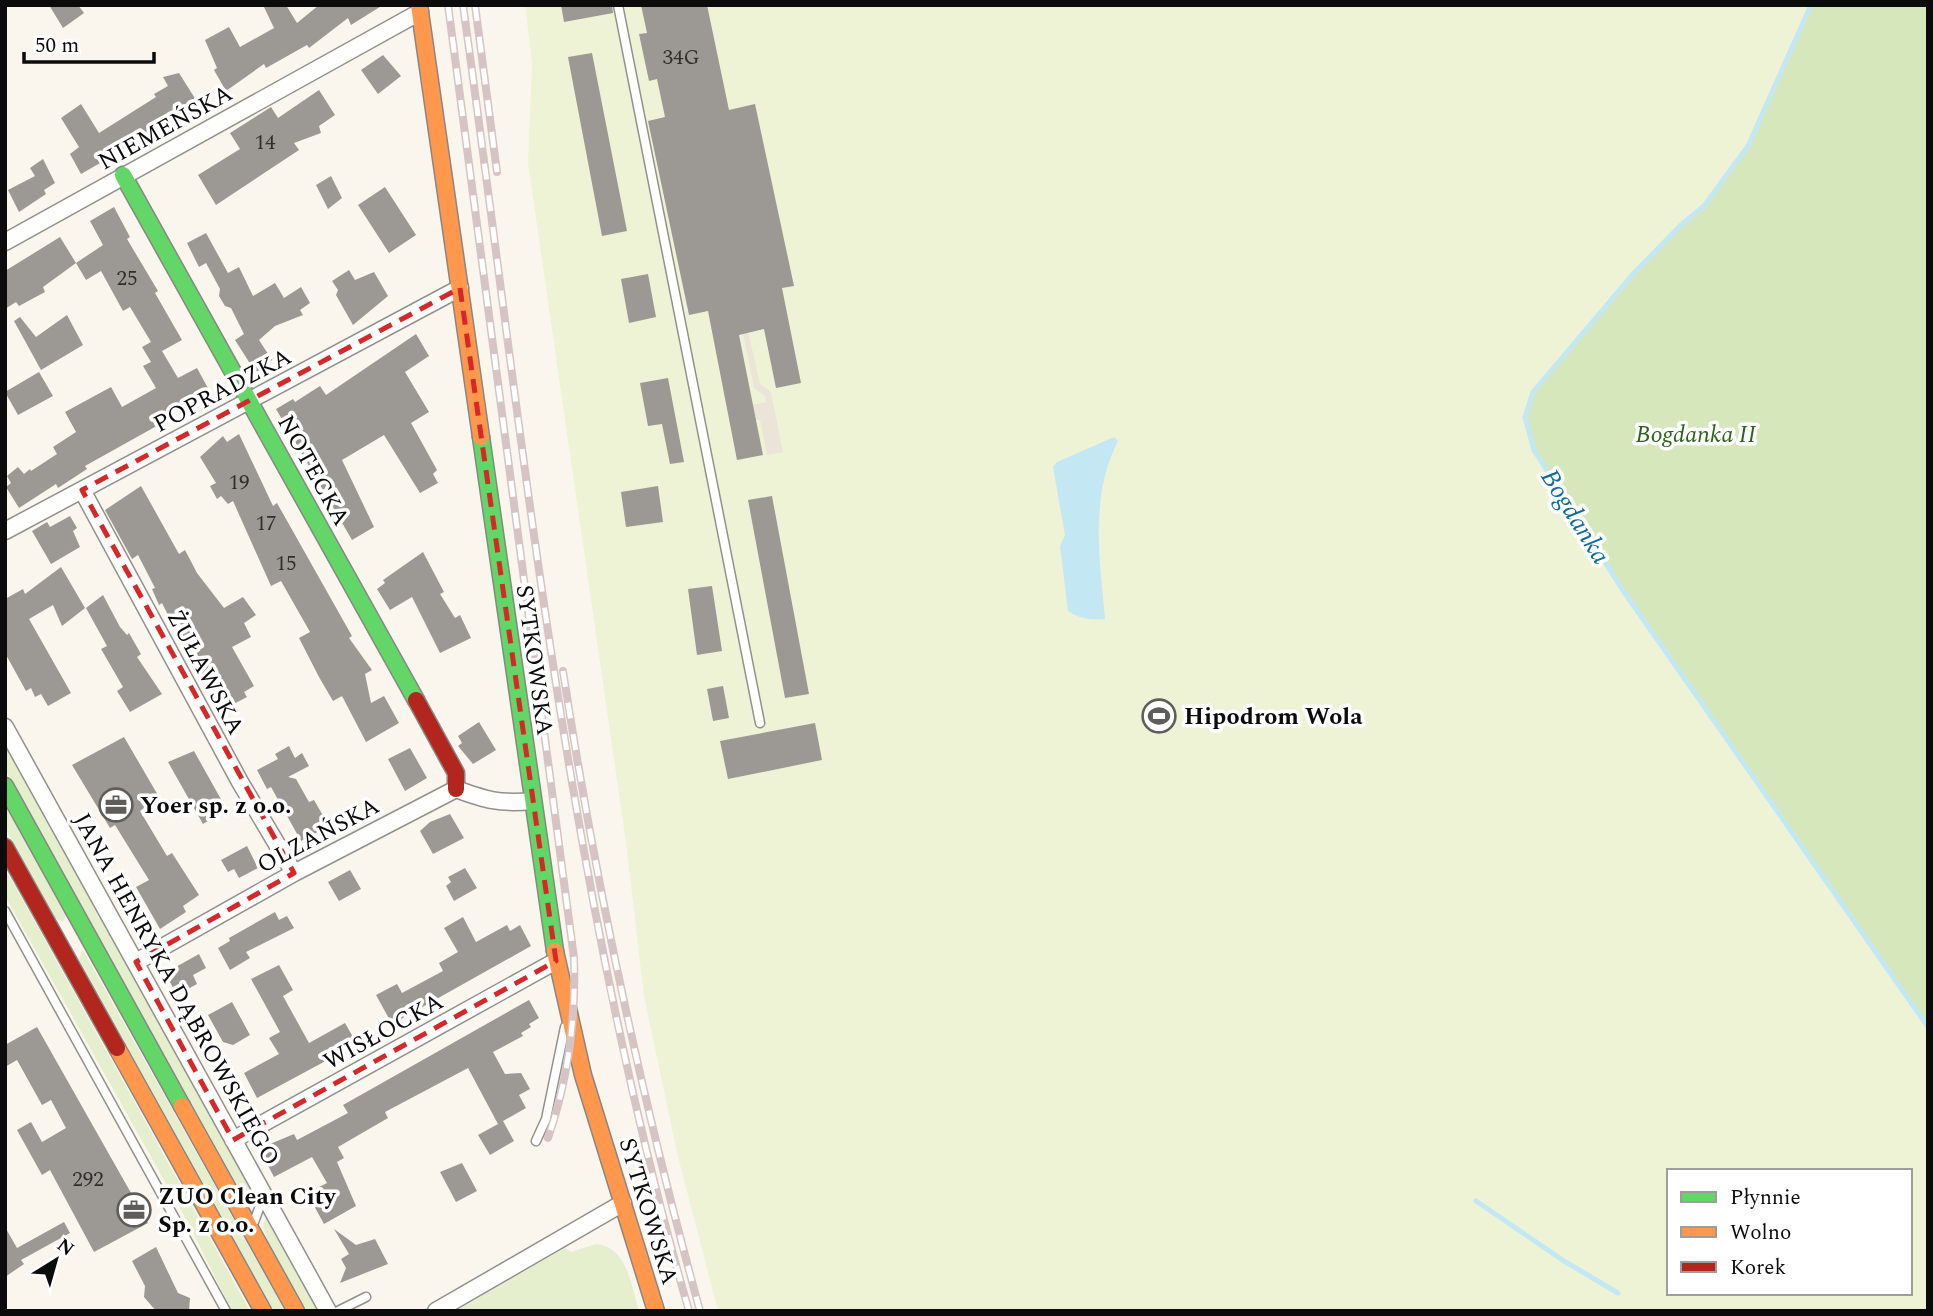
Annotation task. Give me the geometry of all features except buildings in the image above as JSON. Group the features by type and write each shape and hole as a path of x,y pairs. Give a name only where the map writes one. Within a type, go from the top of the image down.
{"street":[{"name":"NIEMEŃSKA","path":"5,242 420,9"},
{"name":"SYTKOWSKA","path":"420,9 555,961 569,1003 583,1075 656,1311"},
{"name":"NOTECKA","path":"123,175 456,773 456,789"},
{"name":"POPRADZKA","path":"5,531 460,288"},
{"name":"ŻUŁAWSKA","path":"82,490 240,782 294,873"},
{"name":"JANA HENRYKA DĄBROWSKIEGO","path":"5,727 328,1311"},
{"path":"5,786 296,1311"},
{"path":"456,789 481,800 503,804 532,801"},
{"name":"OLZAŃSKA","path":"136,962 294,873 456,789"},
{"path":"5,847 263,1311"},
{"name":"WISŁOCKA","path":"233,1140 555,961"},
{"path":"436,1311 623,1203"}],"lane":[{"path":"618,5 760,723"},
{"path":"5,911 226,1311"},
{"path":"536,1141 546,1119 569,1003"},
{"path":"257,1238 255,1216 264,1193"},
{"path":"338,1311 366,1297"}],"highlighted area":[{"path":"460,288 556,961 233,1140 136,962 294,873 82,490"}],"green space":[{"name":"Hipodrom Wola","path":"525,5 1811,5 1748,146 1704,206 1680,226 1633,274 1533,391 1525,417 1534,450 1622,589 1928,1027 1928,1311 718,1311 677,1153 644,996 626,843 528,163 532,64"},
{"name":"Bogdanka II","path":"1693,5 1928,5 1928,1169 1284,314"},
{"path":"5,737 251,1186 250,1208 5,769"},
{"path":"5,806 66,915 63,922 55,918 5,828"},
{"path":"5,871 250,1311 232,1311 189,1225 5,896"},
{"path":"82,950 285,1311 274,1311 79,959"},
{"path":"268,1211 322,1311 307,1311 267,1239 263,1227"},
{"path":"596,1244 607,1247 622,1260 639,1311 456,1311 565,1248 571,1252"}],"shaded area":[{"path":"744,313 760,384 771,392 783,452 767,455 760,420 756,420 752,405 766,402 765,396 754,388 739,314"}],"water":[{"path":"1114,437 1118,441 1103,484 1100,507 1099,551 1105,619 1086,618 1068,611 1060,546 1065,535 1053,467 1057,462"}],"waterway":[{"name":"Bogdanka","path":"1811,5 1748,146 1704,206 1680,226 1633,274 1533,392 1525,417 1534,450 1622,589 1928,1027"},
{"path":"1476,1201 1564,1261 1618,1293"}],"railway":[{"path":"448,5 574,958 574,1004 566,1072 548,1138"},
{"path":"463,5 529,498 580,826 610,989 646,1151 689,1311"},
{"path":"475,5 497,172"},
{"path":"563,671 590,832 622,993 700,1311"}],"traffic: fast":[{"path":"123,175 416,700"},
{"path":"481,437 555,951"},
{"path":"5,786 182,1106"}],"traffic: slow":[{"path":"419,5 481,437"},
{"path":"555,951 583,1075 656,1311"},
{"path":"117,1048 263,1311"},
{"path":"182,1106 296,1311"}],"traffic: jam":[{"path":"416,700 456,773 456,789"},
{"path":"5,847 117,1048"}],"place":[{"name":"Hipodrom Wola","path":"1159,716"},
{"name":"Yoer sp. z o.o.","path":"116,805"},
{"name":"ZUO Clean City Sp. z o.o.","path":"134,1210"}]}
